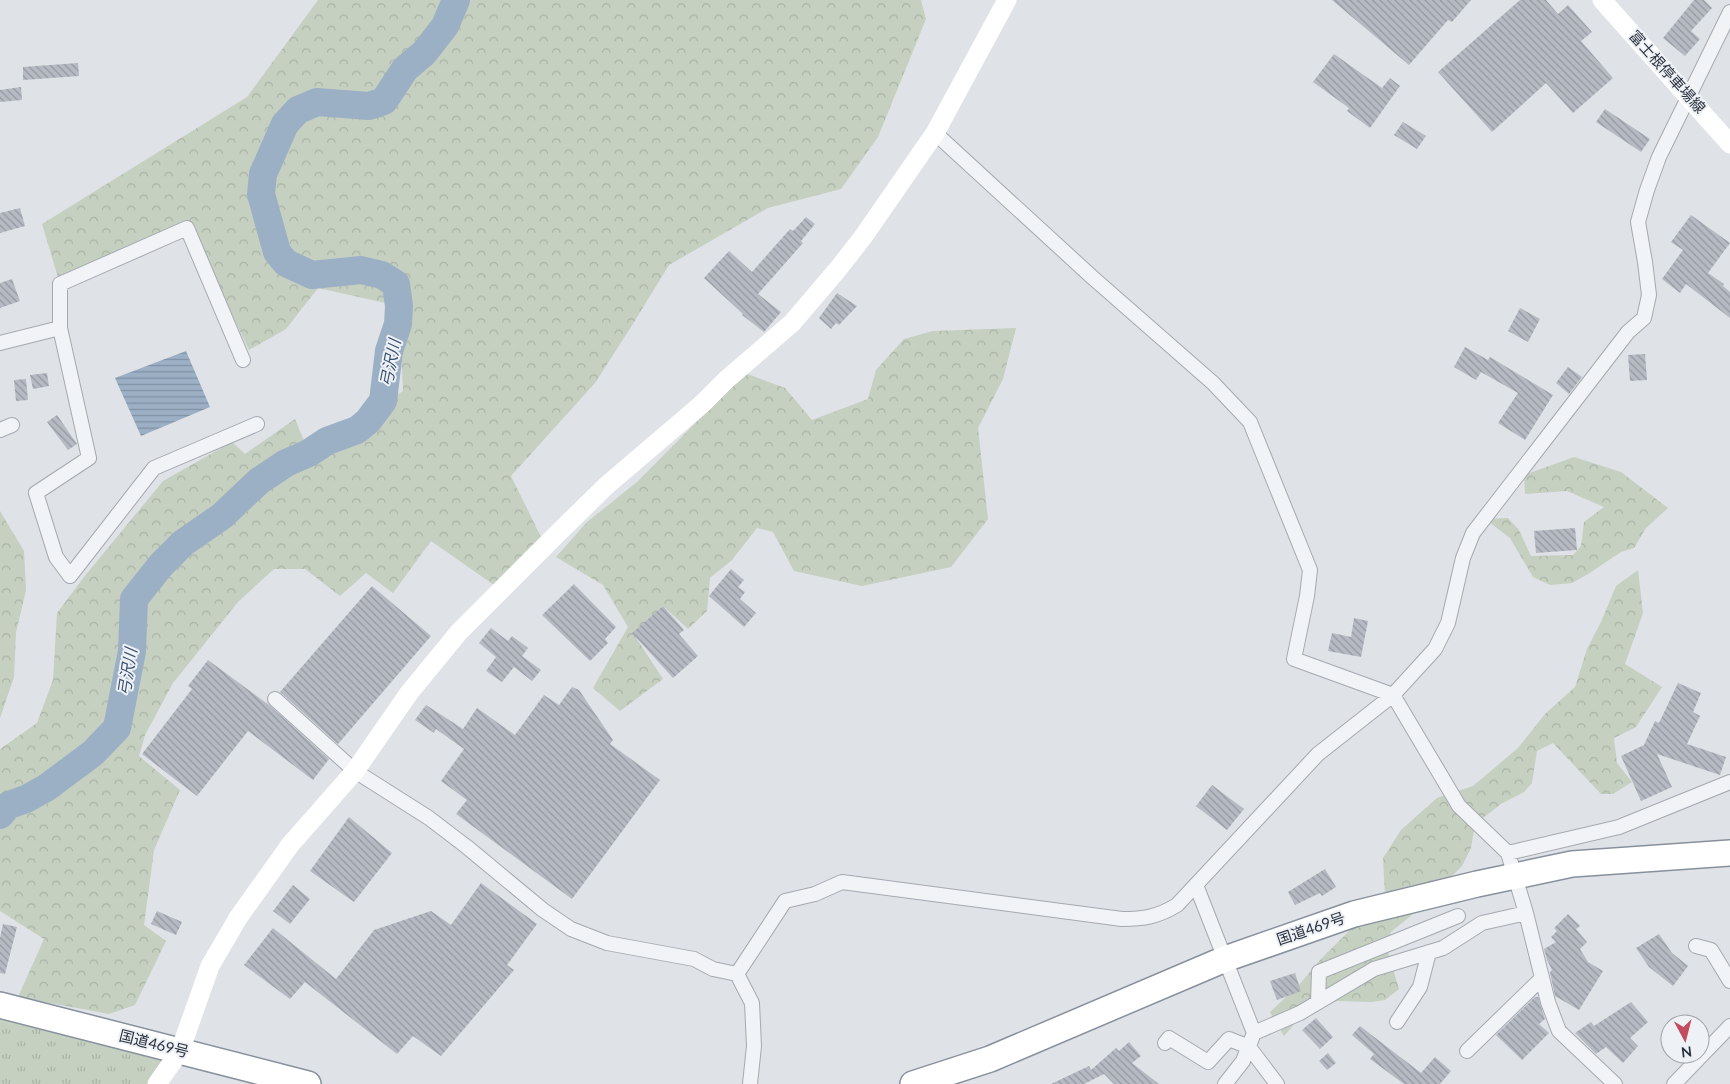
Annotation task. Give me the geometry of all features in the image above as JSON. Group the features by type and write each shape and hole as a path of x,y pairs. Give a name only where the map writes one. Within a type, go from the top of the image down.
{"highway":[{"name":"国道469号","path":"913,1084 990,1059 1225,959 1354,914 1512,864 1572,864 1730,853"},
{"name":"国道469号","path":"0,1005 308,1084"}],"street":[{"path":"157,1084 180,1051 210,966 238,918 290,845 355,770 408,693 459,632 606,486 702,404 792,323 863,236 935,133 1007,0"},
{"name":"富士根停車場線","path":"1602,0 1690,96 1730,144"},
{"path":"737,974 785,901 815,894 842,882 1122,919 1142,919 1161,914 1177,905 1318,754 1393,695 1435,649 1448,623 1463,558 1473,533 1628,332 1644,318 1648,295 1645,262 1638,222 1659,157 1730,12"},
{"path":"935,133 1092,277 1213,383 1250,422 1310,570 1307,596 1294,659 1393,695 1459,806 1512,864 1526,913 1541,979 1559,1031 1615,1084"},
{"path":"243,360 187,228 60,284 60,328 89,458 36,493 56,557 70,576 154,468 257,424"},
{"path":"0,343 60,328"},
{"path":"275,699 355,770 428,818 467,847 542,910 571,929 607,944 694,959 713,969 737,974"},
{"path":"1512,864 1619,827 1730,782"},
{"path":"1196,884 1254,1033 1243,1061 1225,1084"},
{"path":"1254,1033 1300,1013 1374,969 1442,948 1482,923 1526,913"},
{"path":"1318,1002 1320,972 1458,916"},
{"path":"1696,946 1711,950 1730,981"},
{"path":"1396,1022 1420,987 1429,952"},
{"path":"737,974 752,1003 754,1046 750,1084"},
{"path":"1467,1051 1541,979"},
{"path":"1674,1084 1730,1026"},
{"path":"1165,1044 1168,1038 1208,1062 1229,1039 1249,1047 1277,1084"}],"green space":[{"path":"318,0 921,0 926,19 878,137 841,189 768,208 669,265 595,383 511,476 541,537 494,585 431,541 393,593 366,573 340,596 305,569 274,569 238,602 173,683 145,735 139,756 180,790 154,850 144,925 166,941 135,1005 109,1014 18,997 44,939 0,911 0,749 37,723 53,680 57,613 163,481 232,442 245,454 295,419 309,453 403,391 399,306 318,288 286,329 249,350 190,227 60,284 42,224 247,97"},
{"path":"1016,328 1003,379 978,428 988,519 951,567 862,586 794,571 773,532 757,528 732,560 710,578 707,611 688,629 663,606 633,633 663,679 620,711 593,688 628,627 603,585 556,557 587,522 637,482 745,373 785,388 812,420 868,399 876,370 904,339 933,331"},
{"path":"1574,457 1621,472 1668,508 1646,528 1634,548 1621,552 1572,583 1550,585 1533,577 1510,538 1485,519 1508,518 1519,530 1531,556 1573,555 1581,546 1584,522 1604,507 1567,491 1525,494 1524,475"},
{"path":"0,511 24,551 26,590 16,633 14,677 0,718"},
{"path":"1638,570 1643,613 1625,664 1662,687 1636,727 1614,738 1617,763 1632,782 1613,794 1601,794 1553,743 1537,751 1532,783 1524,792 1501,804 1475,824 1471,848 1462,866 1418,910 1391,932 1387,949 1399,989 1385,1000 1372,1002 1338,1001 1307,1009 1284,1036 1270,1012 1299,985 1319,961 1385,895 1383,858 1401,830 1437,798 1473,786 1518,748 1545,714 1575,687 1587,649 1616,586"},
{"path":"0,1013 180,1051 159,1084 0,1084"}],"water":[{"path":"186,351 210,407 141,436 115,378"}],"building":[{"path":"1332,0 1471,0 1452,22 1448,20 1409,65"},
{"path":"1520,0 1546,0 1558,14 1568,5 1592,32 1581,41 1613,78 1573,113 1546,83 1492,132 1438,72"},
{"path":"1694,0 1704,0 1712,8 1691,31 1700,39 1685,56 1663,38"},
{"path":"1334,54 1382,88 1390,78 1400,86 1370,128 1347,111 1349,108 1313,82"},
{"path":"78,63 79,76 23,80 23,67"},
{"path":"21,87 22,100 0,102 0,90"},
{"path":"1605,109 1650,139 1641,152 1596,122"},
{"path":"1403,122 1426,136 1417,149 1394,135"},
{"path":"20,208 25,226 0,233 0,213"},
{"path":"1691,215 1730,243 1708,273 1724,284 1723,286 1730,292 1730,318 1686,284 1680,293 1662,279 1683,250 1671,242"},
{"path":"806,217 815,224 801,241 803,243 758,294 781,312 764,332 742,315 704,278 729,251 752,272 790,229 793,231"},
{"path":"12,279 20,301 0,308 0,283"},
{"path":"837,293 857,306 839,325 836,323 831,329 819,318"},
{"path":"1520,308 1540,319 1528,342 1508,331"},
{"path":"1465,347 1488,360 1490,357 1553,395 1525,440 1498,423 1518,393 1481,372 1476,380 1454,367"},
{"path":"1645,354 1647,380 1630,381 1628,355"},
{"path":"1568,367 1582,377 1569,394 1556,383"},
{"path":"47,373 49,386 33,389 30,375"},
{"path":"26,379 28,400 16,401 14,380"},
{"path":"57,415 77,444 68,450 47,422"},
{"path":"1575,528 1577,550 1536,553 1534,531"},
{"path":"731,569 744,580 738,587 745,592 740,599 756,613 744,627 709,596"},
{"path":"574,584 616,627 605,639 608,643 590,661 542,615"},
{"path":"372,586 431,636 338,744 280,692"},
{"path":"663,606 684,630 679,634 698,656 673,678 632,633"},
{"path":"1354,618 1368,621 1361,657 1328,651 1332,633 1351,637"},
{"path":"491,628 508,641 512,636 528,648 522,656 541,670 532,681 514,667 502,682 486,671 496,657 479,643"},
{"path":"208,660 269,705 329,759 313,780 248,731 197,796 142,754 192,689 188,686"},
{"path":"1678,683 1701,693 1693,712 1700,716 1687,744 1726,757 1720,775 1657,754 1672,787 1641,801 1621,756 1644,745 1655,721 1659,723"},
{"path":"572,687 579,690 613,740 610,744 660,780 572,899 456,814 467,800 441,781 464,749 436,729 434,733 415,720 426,705 463,729 477,708 515,735 544,695 559,705"},
{"path":"1212,785 1244,809 1227,830 1196,806"},
{"path":"349,817 392,853 354,902 310,871"},
{"path":"1325,869 1336,887 1322,896 1320,893 1295,905 1288,892"},
{"path":"481,883 537,924 507,965 514,970 441,1056 413,1036 397,1054 305,982 290,999 244,965 273,928 336,979 374,930 431,911 451,925"},
{"path":"293,885 310,899 290,924 273,911"},
{"path":"157,911 182,922 176,935 151,924"},
{"path":"1568,914 1580,926 1576,929 1587,942 1580,949 1588,962 1603,971 1579,1010 1555,996 1550,972 1552,970 1544,949 1556,942 1551,937 1557,931 1554,928"},
{"path":"3,924 17,927 5,974 0,973 0,938"},
{"path":"1659,934 1672,953 1688,966 1673,986 1649,967 1636,948"},
{"path":"1295,973 1301,991 1277,1000 1270,981"},
{"path":"1535,997 1538,997 1545,1019 1539,1024 1549,1033 1522,1060 1496,1035"},
{"path":"1631,1002 1648,1022 1630,1038 1638,1046 1623,1063 1606,1047 1596,1054 1575,1033 1591,1022 1594,1026"},
{"path":"1316,1018 1333,1037 1320,1049 1302,1030"},
{"path":"1360,1026 1421,1073 1435,1057 1451,1071 1440,1084 1404,1084 1370,1059 1374,1054 1352,1035"},
{"path":"1129,1042 1141,1056 1132,1063 1159,1084 1114,1084 1104,1074 1084,1084 1051,1084 1089,1066 1091,1070 1116,1048 1119,1051"},
{"path":"1328,1053 1336,1063 1327,1070 1319,1061"}],"waterway":[{"name":"弓沢川","path":"0,815 9,805 26,799 46,788 93,753 117,728 132,651 134,599 161,565 183,543 222,516 259,481 286,463 309,453 327,441 357,430 368,421 383,401 389,351 398,324 399,306 396,284 382,275 361,270 312,275 286,263 277,252 261,194 263,174 285,124 298,110 317,102 369,106 384,101 405,69 424,53 445,26 456,0"}]}
